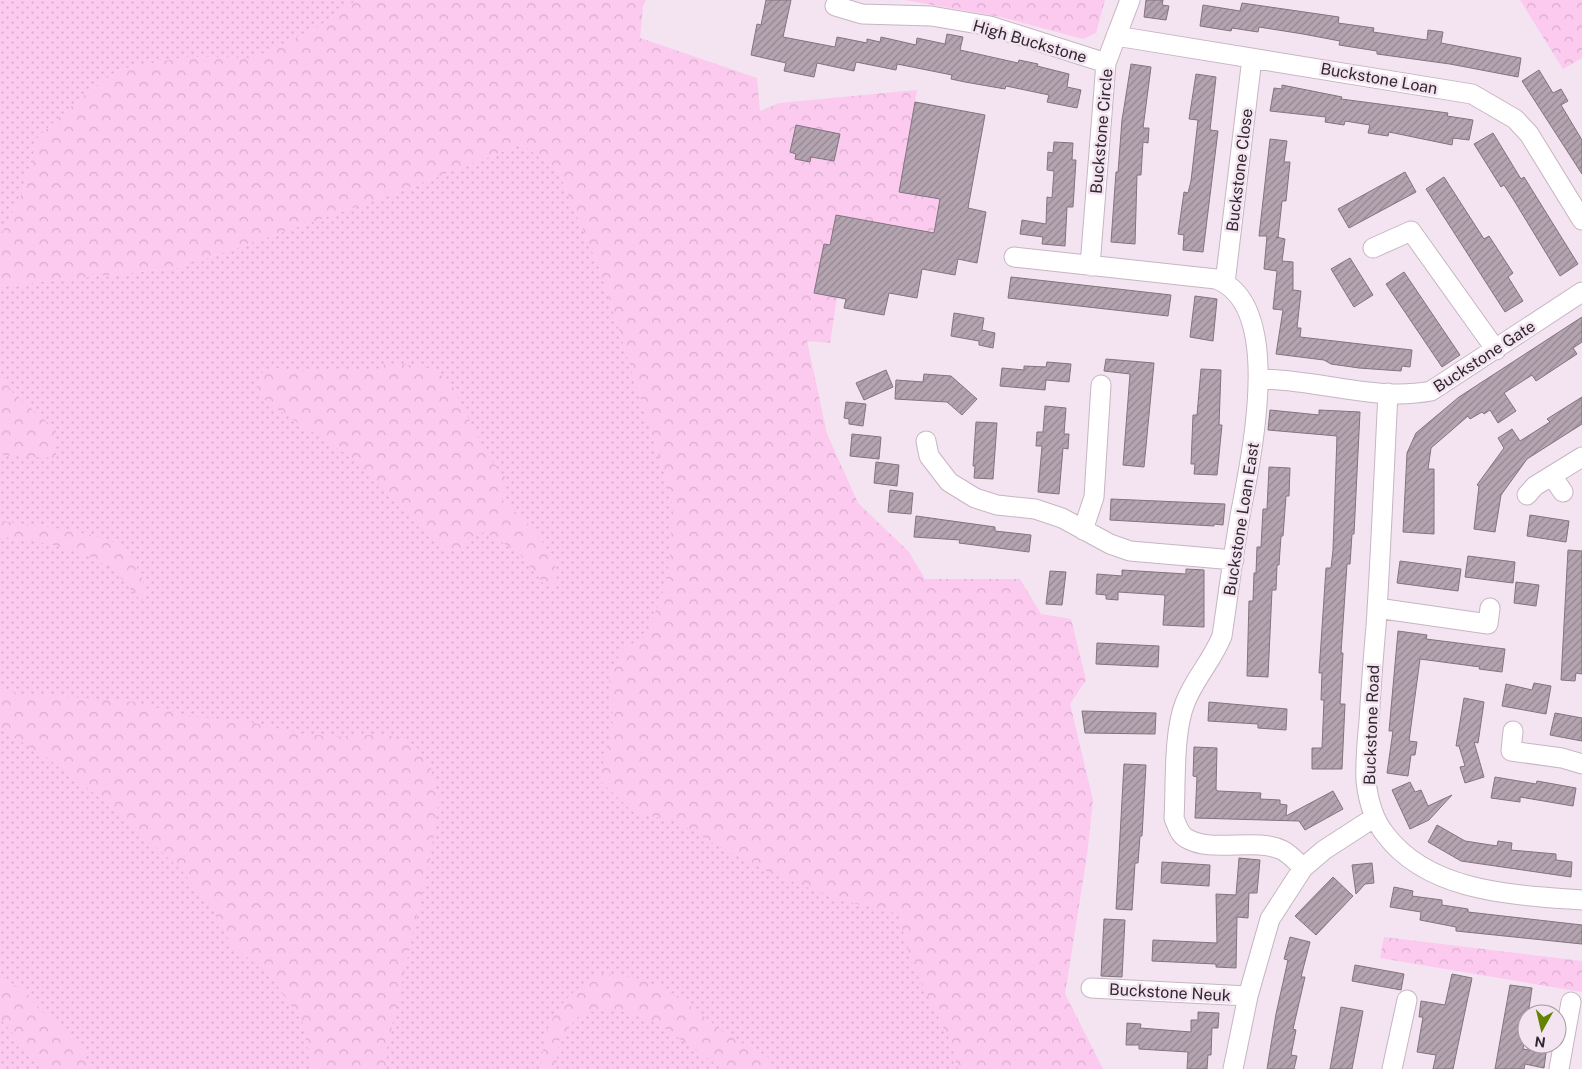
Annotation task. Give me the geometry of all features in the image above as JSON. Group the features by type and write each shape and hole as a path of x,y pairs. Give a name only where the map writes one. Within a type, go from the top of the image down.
{"street":[{"name":"Buckstone Circle","path":"1090,266 1106,63 1130,0"},
{"name":"High Buckstone","path":"831,7 862,14 931,16 990,26 1106,63"},
{"name":"Buckstone Loan","path":"1116,36 1472,94 1515,119 1529,134 1582,220"},
{"name":"Buckstone Close","path":"1226,283 1252,58"},
{"path":"1373,248 1411,231 1496,350"},
{"path":"1014,257 1216,279 1226,283"},
{"name":"Buckstone Loan East","path":"1226,283 1236,291 1247,310 1254,335 1259,380 1253,448 1222,636 1215,654 1185,704 1180,724 1174,818 1185,838 1199,843 1264,846 1283,850 1304,868"},
{"name":"Buckstone Gate","path":"1259,380 1388,394 1411,395 1431,391 1582,292"},
{"path":"1083,530 1094,497 1095,408 1101,385"},
{"name":"Buckstone Road","path":"1388,394 1377,608 1366,760 1368,798 1375,817 1384,834 1396,847 1412,861 1429,871 1469,886 1523,896 1582,900"},
{"path":"926,441 929,456 950,482 975,498 997,505 1035,509 1062,518 1083,530 1130,551 1234,560"},
{"path":"1527,495 1535,486 1582,457"},
{"path":"1552,476 1563,492"},
{"path":"1377,608 1488,624 1490,608"},
{"path":"1513,731 1511,751 1562,758 1582,764"},
{"path":"1233,1069 1248,996 1270,919 1304,868 1324,850 1375,817"},
{"name":"Buckstone Neuk","path":"1091,988 1248,996"},
{"path":"1392,1069 1407,1000"},
{"path":"1559,1069 1571,1002"}],"green space":[{"path":"0,0 357,0 315,29 254,58 185,57 118,70 78,100 38,137 22,193 0,237"},
{"path":"357,0 646,0 643,6 640,38 757,78 760,111 779,103 917,90 899,191 940,199 934,233 899,227 896,243 876,222 836,215 830,245 824,244 815,293 837,297 830,343 807,341 827,434 858,503 909,552 925,579 1020,579 1041,614 1071,619 1086,680 1070,704 1093,800 1087,855 1065,994 1103,1069 958,1069 951,1043 913,966 898,914 841,900 775,875 716,845 675,821 634,813 599,780 613,721 609,675 623,648 646,637 666,583 671,548 672,498 600,270 558,171 522,144 385,197 178,268 0,286 0,237 22,193 38,137 78,100 118,70 185,57 254,58 315,29"},
{"path":"905,0 1105,0 1096,33 1083,39 1001,17"},
{"path":"1520,0 1582,0 1582,58 1563,69"},
{"path":"522,144 558,171 600,270 672,498 1018,1069 0,1069 0,286 178,268 385,197"},
{"path":"396,363 434,369 452,385 487,455 505,477 503,502 522,518 542,540 550,553 557,577 554,588 544,584 518,552 485,532 468,538 465,549 451,551 437,545 352,458 269,404 256,390 263,371 278,368 298,372 334,369 375,371 383,365"},
{"path":"0,375 13,393 56,430 56,458 0,455"},
{"path":"0,521 63,529 111,541 120,546 134,562 141,575 147,595 141,601 111,568 81,553 41,542 0,537"},
{"path":"0,691 133,702 191,716 250,722 297,733 338,737 387,734 416,747 429,761 439,800 430,860 387,1048 387,1069 312,1069 302,1021 271,977 231,944 210,905 181,870 132,825 43,755 0,729"},
{"path":"1384,937 1582,961 1582,992 1380,958"},
{"path":"602,973 642,979 676,995 728,1035 769,1058 772,1069 723,1069 658,1024 627,1012 602,1010 581,1014 559,1041 556,1069 542,1069 545,1038 557,1012 565,1000 576,990"},
{"path":"0,976 26,992 36,1006 77,1042 84,1051 89,1069 44,1069 38,1063 0,1019"}],"building":[{"path":"766,0 791,0 783,37 835,47 837,37 867,43 867,39 880,42 881,37 916,45 917,38 945,44 947,34 963,37 960,50 1018,63 1019,60 1038,64 1037,66 1069,74 1067,87 1081,90 1077,108 1047,102 1049,95 1006,86 1005,89 965,82 951,79 952,75 897,64 896,70 856,62 854,71 817,63 814,77 784,71 786,63 751,55 757,24 761,25"},
{"path":"1146,0 1163,0 1162,5 1169,6 1166,20 1144,17"},
{"path":"1242,3 1339,17 1338,23 1374,28 1373,32 1427,40 1428,30 1443,32 1441,43 1521,58 1518,77 1450,64 1377,54 1377,51 1339,45 1340,41 1303,34 1259,27 1258,32 1232,28 1231,31 1200,26 1203,5 1240,11"},
{"path":"1131,64 1151,67 1143,128 1149,128 1148,143 1143,142 1141,175 1137,175 1135,244 1111,242 1116,172 1118,172 1122,120"},
{"path":"1539,70 1553,93 1561,89 1568,101 1561,105 1582,140 1582,174 1522,81"},
{"path":"1196,74 1216,77 1210,130 1218,131 1203,252 1183,250 1184,235 1178,234 1184,192 1188,193 1191,181 1198,120 1189,119"},
{"path":"1282,85 1342,97 1341,99 1448,113 1447,116 1473,120 1469,140 1453,138 1452,145 1389,132 1388,136 1368,133 1370,125 1345,121 1344,125 1325,122 1326,117 1270,111 1274,88 1282,89"},
{"path":"915,102 985,115 968,208 986,212 977,263 958,259 955,275 922,269 917,298 889,293 884,315 844,308 846,299 814,293 824,244 830,245 836,215 934,233 940,199 899,192"},
{"path":"796,125 840,134 834,161 811,157 810,162 795,159 796,154 790,152"},
{"path":"1493,133 1521,179 1524,177 1578,264 1560,276 1504,185 1501,187 1474,144"},
{"path":"1270,139 1287,141 1284,162 1290,162 1286,201 1282,201 1278,237 1285,239 1282,261 1293,262 1293,290 1301,291 1297,328 1301,328 1300,337 1412,350 1410,367 1402,366 1401,371 1359,368 1331,364 1324,360 1276,354 1283,310 1273,309 1277,271 1264,269 1267,236 1259,236"},
{"path":"1054,142 1073,143 1072,160 1076,160 1073,207 1067,207 1065,246 1042,244 1043,237 1020,234 1022,220 1046,224 1047,197 1052,198 1054,171 1047,170 1048,152 1053,153"},
{"path":"1405,172 1416,192 1349,228 1338,209"},
{"path":"1444,177 1484,239 1489,236 1513,273 1508,277 1523,301 1505,312 1426,189"},
{"path":"1350,258 1373,295 1354,307 1331,269"},
{"path":"1404,272 1460,355 1442,367 1386,284"},
{"path":"1011,277 1171,295 1168,316 1008,298"},
{"path":"1195,296 1217,299 1213,341 1190,337"},
{"path":"954,313 984,318 982,330 995,333 993,348 979,345 979,341 951,336"},
{"path":"1582,317 1582,342 1573,348 1577,354 1536,381 1532,375 1504,393 1516,411 1498,423 1490,410 1470,419 1468,416 1431,448 1428,469 1434,469 1434,534 1403,532 1407,453 1416,433 1459,397"},
{"path":"1106,359 1154,363 1144,467 1123,465 1130,374 1104,371"},
{"path":"1047,362 1071,364 1069,382 1046,380 1045,390 1000,386 1002,368 1024,370 1024,366 1046,367"},
{"path":"1201,369 1221,370 1219,425 1222,425 1217,475 1194,474 1195,464 1191,464 1193,415 1197,415"},
{"path":"886,370 893,387 864,400 856,383"},
{"path":"924,374 951,376 977,399 962,415 947,402 895,399 896,380 923,382"},
{"path":"1582,397 1582,424 1527,459 1501,495 1495,532 1474,529 1479,486 1477,485 1504,448 1498,438 1512,429 1520,441 1550,422 1547,419"},
{"path":"846,402 866,404 863,426 849,424 849,419 844,418"},
{"path":"1045,406 1066,408 1064,434 1069,434 1068,449 1063,448 1059,494 1038,492 1042,446 1036,446 1037,432 1043,432"},
{"path":"1270,410 1319,415 1319,410 1360,412 1354,534 1352,534 1350,564 1347,564 1341,653 1343,653 1340,704 1345,704 1342,769 1312,769 1312,748 1322,748 1324,700 1321,700 1322,673 1319,673 1326,568 1331,568 1333,550 1337,436 1268,430"},
{"path":"976,422 997,423 993,479 974,478"},
{"path":"852,434 881,437 879,459 850,456"},
{"path":"876,462 899,465 897,486 874,483"},
{"path":"1269,467 1290,468 1289,496 1286,496 1283,536 1281,536 1279,565 1277,565 1276,590 1272,590 1268,677 1247,676 1249,601 1253,601 1257,547 1261,547 1263,509 1267,509"},
{"path":"890,490 913,493 911,514 888,512"},
{"path":"1111,499 1225,504 1223,525 1110,520"},
{"path":"1530,515 1569,521 1566,542 1527,536"},
{"path":"916,516 995,527 995,531 1031,535 1029,552 959,543 960,540 914,537"},
{"path":"1568,550 1582,551 1582,674 1576,673 1575,681 1561,680"},
{"path":"1468,556 1515,562 1513,583 1465,577"},
{"path":"1400,561 1461,569 1458,591 1397,583"},
{"path":"1186,569 1204,570 1204,627 1163,625 1165,595 1118,592 1118,600 1106,599 1106,595 1096,594 1097,574 1122,576 1122,570 1186,574"},
{"path":"1050,571 1066,572 1062,605 1046,604"},
{"path":"1516,582 1539,585 1536,606 1514,603"},
{"path":"1398,631 1427,635 1426,639 1505,649 1502,672 1420,659 1409,741 1417,742 1415,755 1411,755 1408,776 1387,773 1393,731 1389,731"},
{"path":"1097,643 1159,646 1158,667 1096,664"},
{"path":"1534,683 1551,686 1546,714 1502,706 1506,684 1532,690"},
{"path":"1464,698 1484,702 1478,743 1474,742 1484,777 1465,783 1460,767 1465,766 1459,746 1456,746"},
{"path":"1209,702 1287,709 1286,730 1258,728 1258,724 1208,721"},
{"path":"1082,711 1156,713 1155,734 1085,733"},
{"path":"1555,713 1582,718 1582,741 1550,735"},
{"path":"1194,747 1217,748 1216,790 1218,791 1261,793 1260,799 1280,800 1280,804 1287,805 1286,816 1333,791 1343,809 1305,830 1299,821 1195,818 1197,777 1193,776"},
{"path":"1124,764 1146,765 1142,836 1140,836 1138,863 1135,863 1132,910 1116,909"},
{"path":"1495,777 1536,784 1537,781 1576,788 1573,806 1520,797 1520,802 1491,798"},
{"path":"1410,782 1415,792 1421,790 1428,806 1452,795 1429,820 1410,829 1392,790"},
{"path":"1437,825 1465,841 1497,846 1498,841 1512,843 1511,850 1556,854 1556,860 1572,862 1571,877 1461,861 1428,842"},
{"path":"1239,858 1260,860 1257,893 1249,893 1248,918 1237,917 1236,968 1216,967 1216,964 1152,961 1153,940 1217,943 1216,894 1236,895"},
{"path":"1162,862 1210,865 1209,886 1161,883"},
{"path":"1372,863 1374,883 1365,884 1356,894 1352,865"},
{"path":"1333,877 1353,896 1316,935 1295,916"},
{"path":"1394,887 1413,891 1412,896 1442,900 1442,905 1468,909 1468,912 1582,925 1582,944 1456,931 1456,927 1420,920 1421,912 1390,907"},
{"path":"1104,919 1125,920 1122,977 1101,976"},
{"path":"1290,937 1310,942 1301,977 1305,977 1293,1029 1296,1030 1291,1055 1297,1056 1294,1069 1267,1069 1276,1014 1288,960 1284,959"},
{"path":"1355,965 1404,974 1401,990 1352,981"},
{"path":"1452,974 1472,978 1453,1069 1433,1069 1436,1055 1417,1052 1423,1017 1419,1017 1421,1001 1445,1005"},
{"path":"1510,985 1532,988 1530,1004 1517,1004 1517,1054 1546,1054 1544,1068 1525,1064 1524,1069 1495,1069"},
{"path":"1341,1007 1363,1011 1352,1069 1330,1069"},
{"path":"1198,1012 1219,1013 1218,1028 1212,1028 1211,1055 1208,1055 1207,1069 1187,1069 1188,1052 1139,1049 1139,1045 1126,1045 1127,1023 1141,1024 1140,1028 1191,1032 1191,1020 1198,1020"}]}
